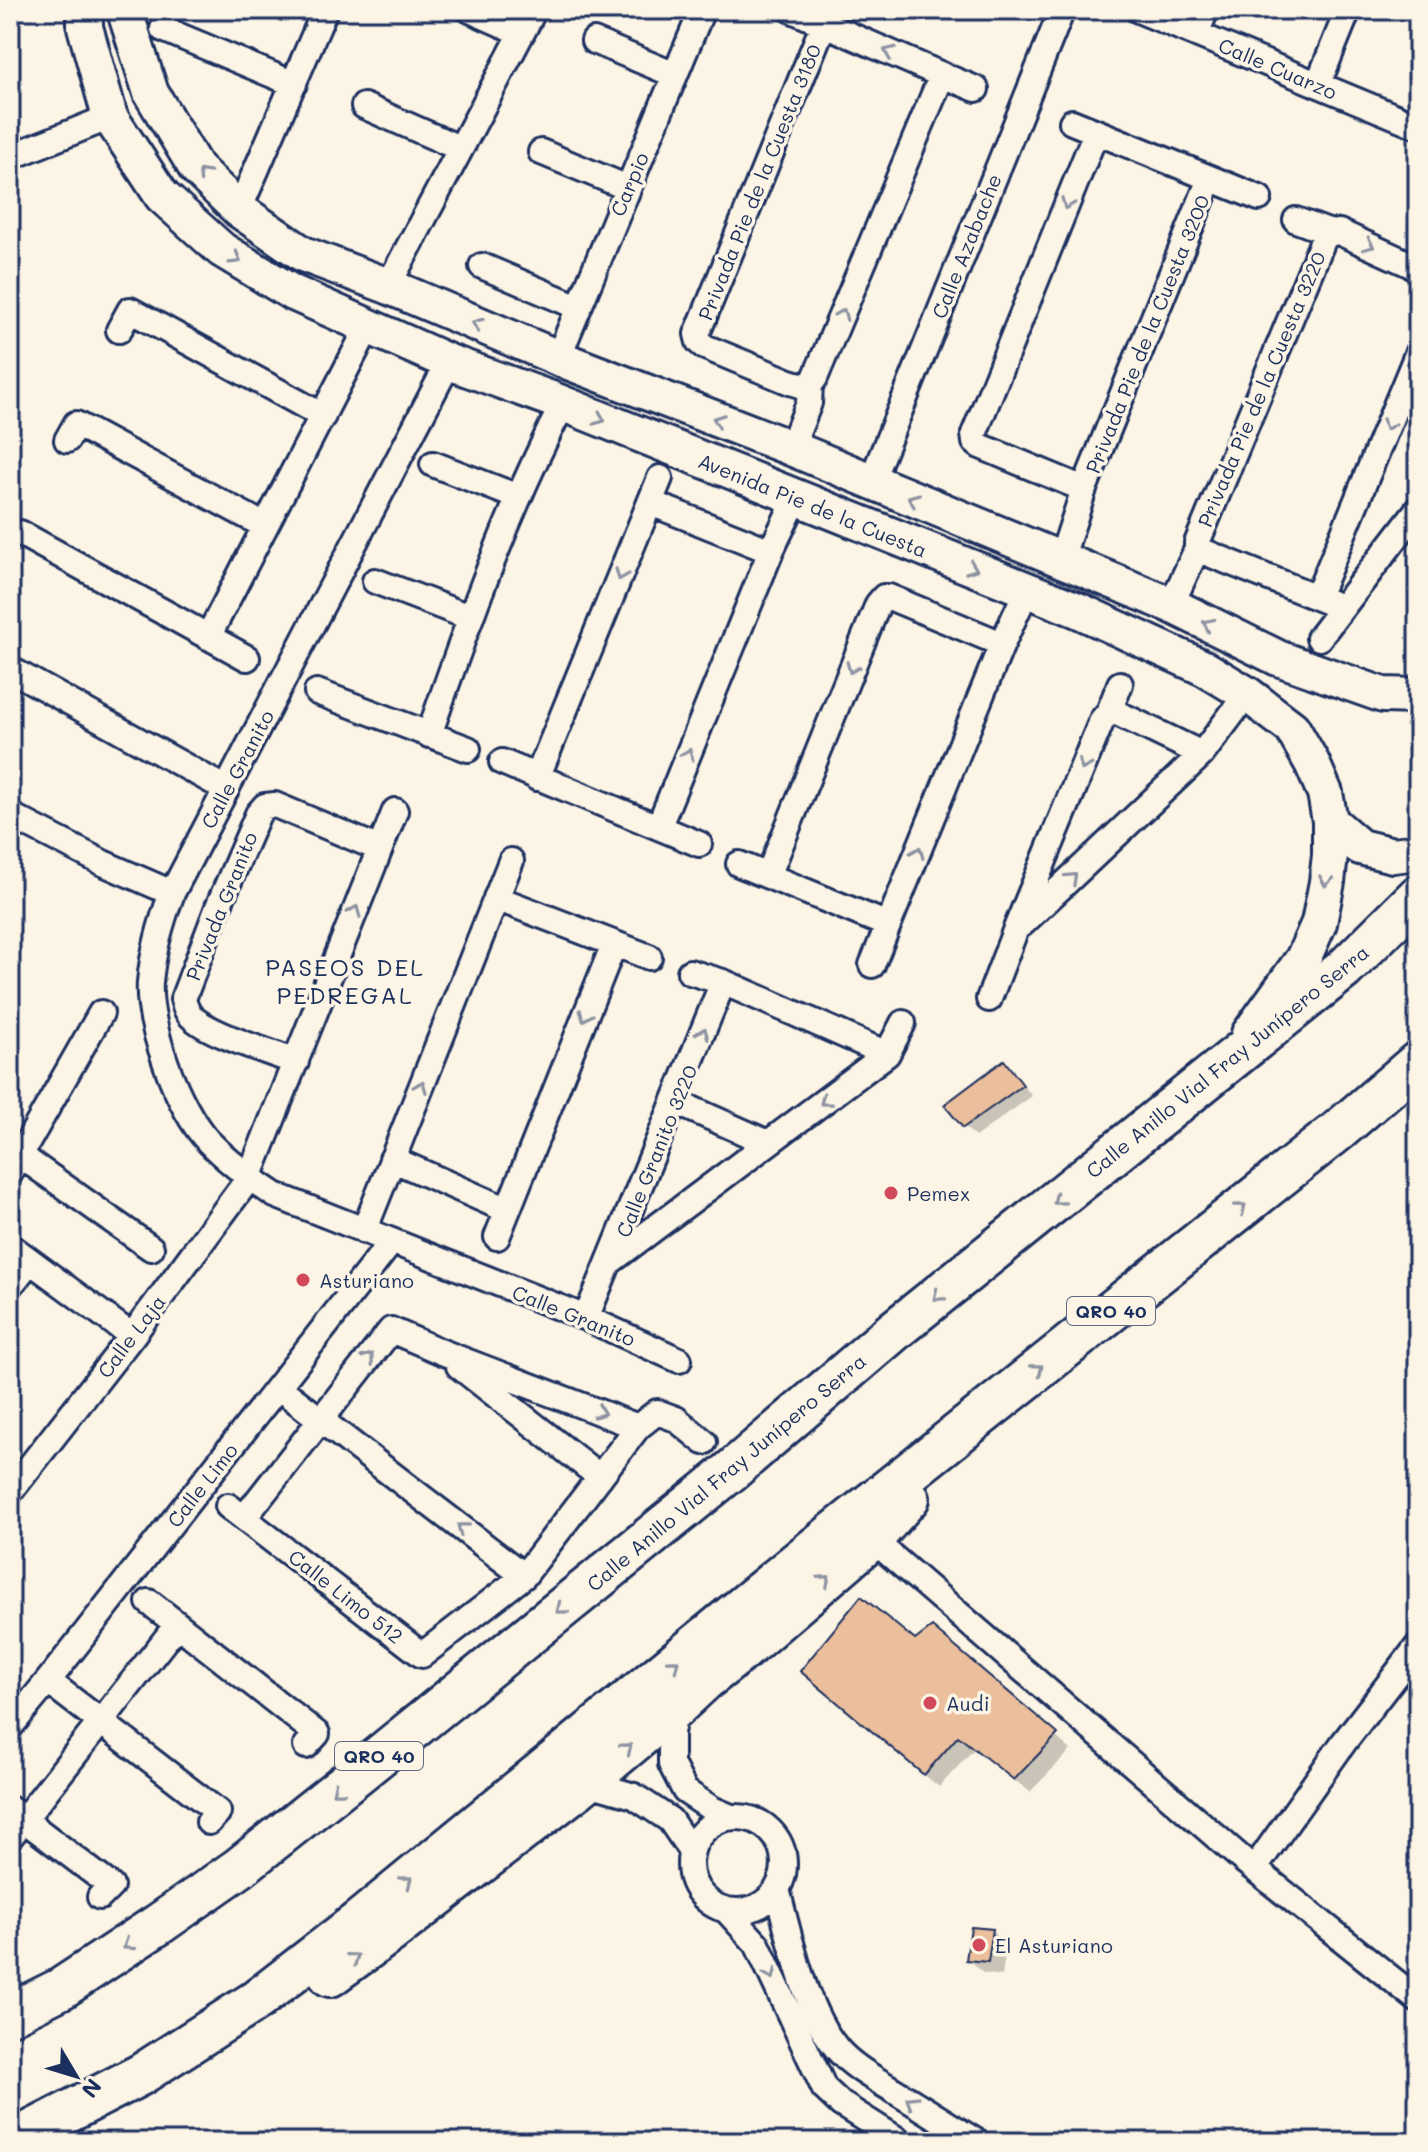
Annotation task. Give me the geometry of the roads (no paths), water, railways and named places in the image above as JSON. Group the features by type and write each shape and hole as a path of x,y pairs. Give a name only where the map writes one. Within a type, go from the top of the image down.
{"highway":[{"name":"Calle Anillo Vial Fray Junípero Serra","path":"10,2014 62,1988 239,1868 718,1482 895,1330 1344,969 1418,896"},
{"name":"QRO 40","path":"10,2142 140,2075 257,2000 1339,1130 1418,1062"},
{"path":"140,2075 239,2039 391,1932 576,1790 872,1539 996,1403"}],"main road":[{"name":"Avenida Pie de la Cuesta","path":"85,10 85,27 110,117 162,196 222,250 291,292 449,362 563,404 1080,611 1204,668 1247,694 1292,728 1325,793 1330,821 1330,855 1319,923 1303,959 1259,1022 1206,1082"},
{"path":"126,10 151,93 196,168 239,210 303,254 388,286 558,358 791,448 1171,605 1278,658 1383,695 1418,696"},
{"path":"1330,821 1360,847 1393,855 1418,852"}],"street":[{"path":"239,210 325,10"},
{"path":"470,10 522,33"},
{"path":"388,286 534,10"},
{"name":"Carpio","path":"558,358 702,10"},
{"name":"Privada Pie de la Cuesta 3180","path":"792,10 976,89"},
{"name":"Calle Azabache","path":"871,482 1062,10"},
{"name":"Calle Cuarzo","path":"1138,10 1418,126"},
{"path":"1196,34 1206,10"},
{"path":"1318,84 1348,10"},
{"name":"Privada Pie de la Cuesta 3180","path":"810,385 790,382 705,347 696,352 697,334 824,23"},
{"path":"163,29 294,84"},
{"path":"594,41 675,75"},
{"path":"791,448 809,403 810,385 942,75"},
{"path":"364,106 459,148"},
{"path":"10,157 110,117"},
{"name":"Privada Pie de la Cuesta 3200","path":"1072,122 1259,198"},
{"name":"Privada Pie de la Cuesta 3200","path":"1084,489 980,446 975,442 974,434 1096,132"},
{"path":"541,152 628,188"},
{"name":"Privada Pie de la Cuesta 3200","path":"1061,560 1084,489 1210,179"},
{"name":"Privada Pie de la Cuesta 3220","path":"1296,220 1331,233 1339,232 1418,268"},
{"name":"Privada Pie de la Cuesta 3220","path":"1171,605 1197,549 1324,238 1331,233"},
{"path":"482,266 578,307"},
{"path":"119,330 130,310 323,416"},
{"path":"208,637 368,327"},
{"path":"1317,597 1418,352"},
{"name":"Calle Granito","path":"449,362 172,893 157,930 150,985 157,1037 178,1095 206,1139 249,1178 275,1195 586,1318 679,1360"},
{"path":"429,735 469,617 518,497 563,404"},
{"path":"67,440 76,424 265,526"},
{"path":"433,464 518,497"},
{"path":"537,778 660,478"},
{"path":"659,826 771,551 796,498"},
{"path":"651,503 771,551"},
{"path":"1319,638 1418,509"},
{"path":"20,533 247,658"},
{"name":"Privada Pie de la Cuesta 3220","path":"1197,549 1344,609"},
{"path":"375,581 469,617"},
{"path":"872,965 1002,644 1027,590"},
{"path":"768,876 878,604 884,597 1002,644"},
{"path":"10,669 226,789"},
{"path":"989,999 1102,720 1109,712 1120,684"},
{"path":"317,692 468,749"},
{"path":"1015,931 1202,754 1247,694"},
{"path":"1109,712 1202,754"},
{"path":"502,762 699,844"},
{"name":"Privada Granito","path":"296,1062 209,1028 192,1018 186,1010 183,999 218,907 258,814 265,806 275,805 380,849"},
{"path":"249,1178 395,811"},
{"path":"10,815 103,863 172,893"},
{"path":"364,1231 511,861"},
{"path":"739,864 888,925"},
{"path":"496,898 649,957"},
{"path":"497,1237 614,944"},
{"path":"690,972 723,982 887,1054"},
{"name":"Calle Granito 3220","path":"586,1318 723,982"},
{"path":"101,1013 15,1165 151,1248"},
{"path":"611,1261 887,1054 903,1023"},
{"path":"676,1102 768,1143"},
{"path":"392,1159 507,1210"},
{"name":"Calle Laja","path":"10,1492 132,1336 249,1178"},
{"name":"Calle Limo","path":"10,1727 392,1241"},
{"path":"10,1246 132,1336"},
{"path":"10,1286 30,1261"},
{"name":"Calle Limo 512","path":"391,1330 638,1427 524,1576 422,1655 236,1512 321,1419 391,1330"},
{"name":"Calle Limo 512","path":"442,1352 600,1477"},
{"path":"278,1387 524,1576"},
{"path":"638,1427 657,1412 676,1419 704,1442"},
{"path":"872,1539 1255,1868 1418,2000"},
{"path":"149,1602 317,1734 306,1746"},
{"path":"100,1897 111,1886 15,1822 177,1625"},
{"path":"1255,1868 1344,1742 1418,1646"},
{"path":"48,1681 218,1812 209,1822"},
{"path":"676,1707 671,1733 671,1764 685,1791 712,1809 765,1825 777,1838 784,1855 784,1873 777,1889 765,1903 747,1911 727,1911"},
{"path":"576,1790 599,1786 634,1796 670,1820 691,1851"},
{"path":"731,1817 713,1823 700,1834 691,1851 690,1869 695,1888 709,1902 727,1911 757,1944 824,2088 841,2104 901,2142"},
{"path":"777,1889 794,1953 814,2008 841,2053 860,2070 977,2142"}],"place":[{"name":"Pemex","path":"891,1193"},
{"name":"Asturiano","path":"303,1280"},
{"name":"Audi","path":"930,1703"},
{"name":"El Asturiano","path":"979,1945"}],"district":[{"name":"PASEOS DEL PEDREGAL","path":"345,980"}]}
